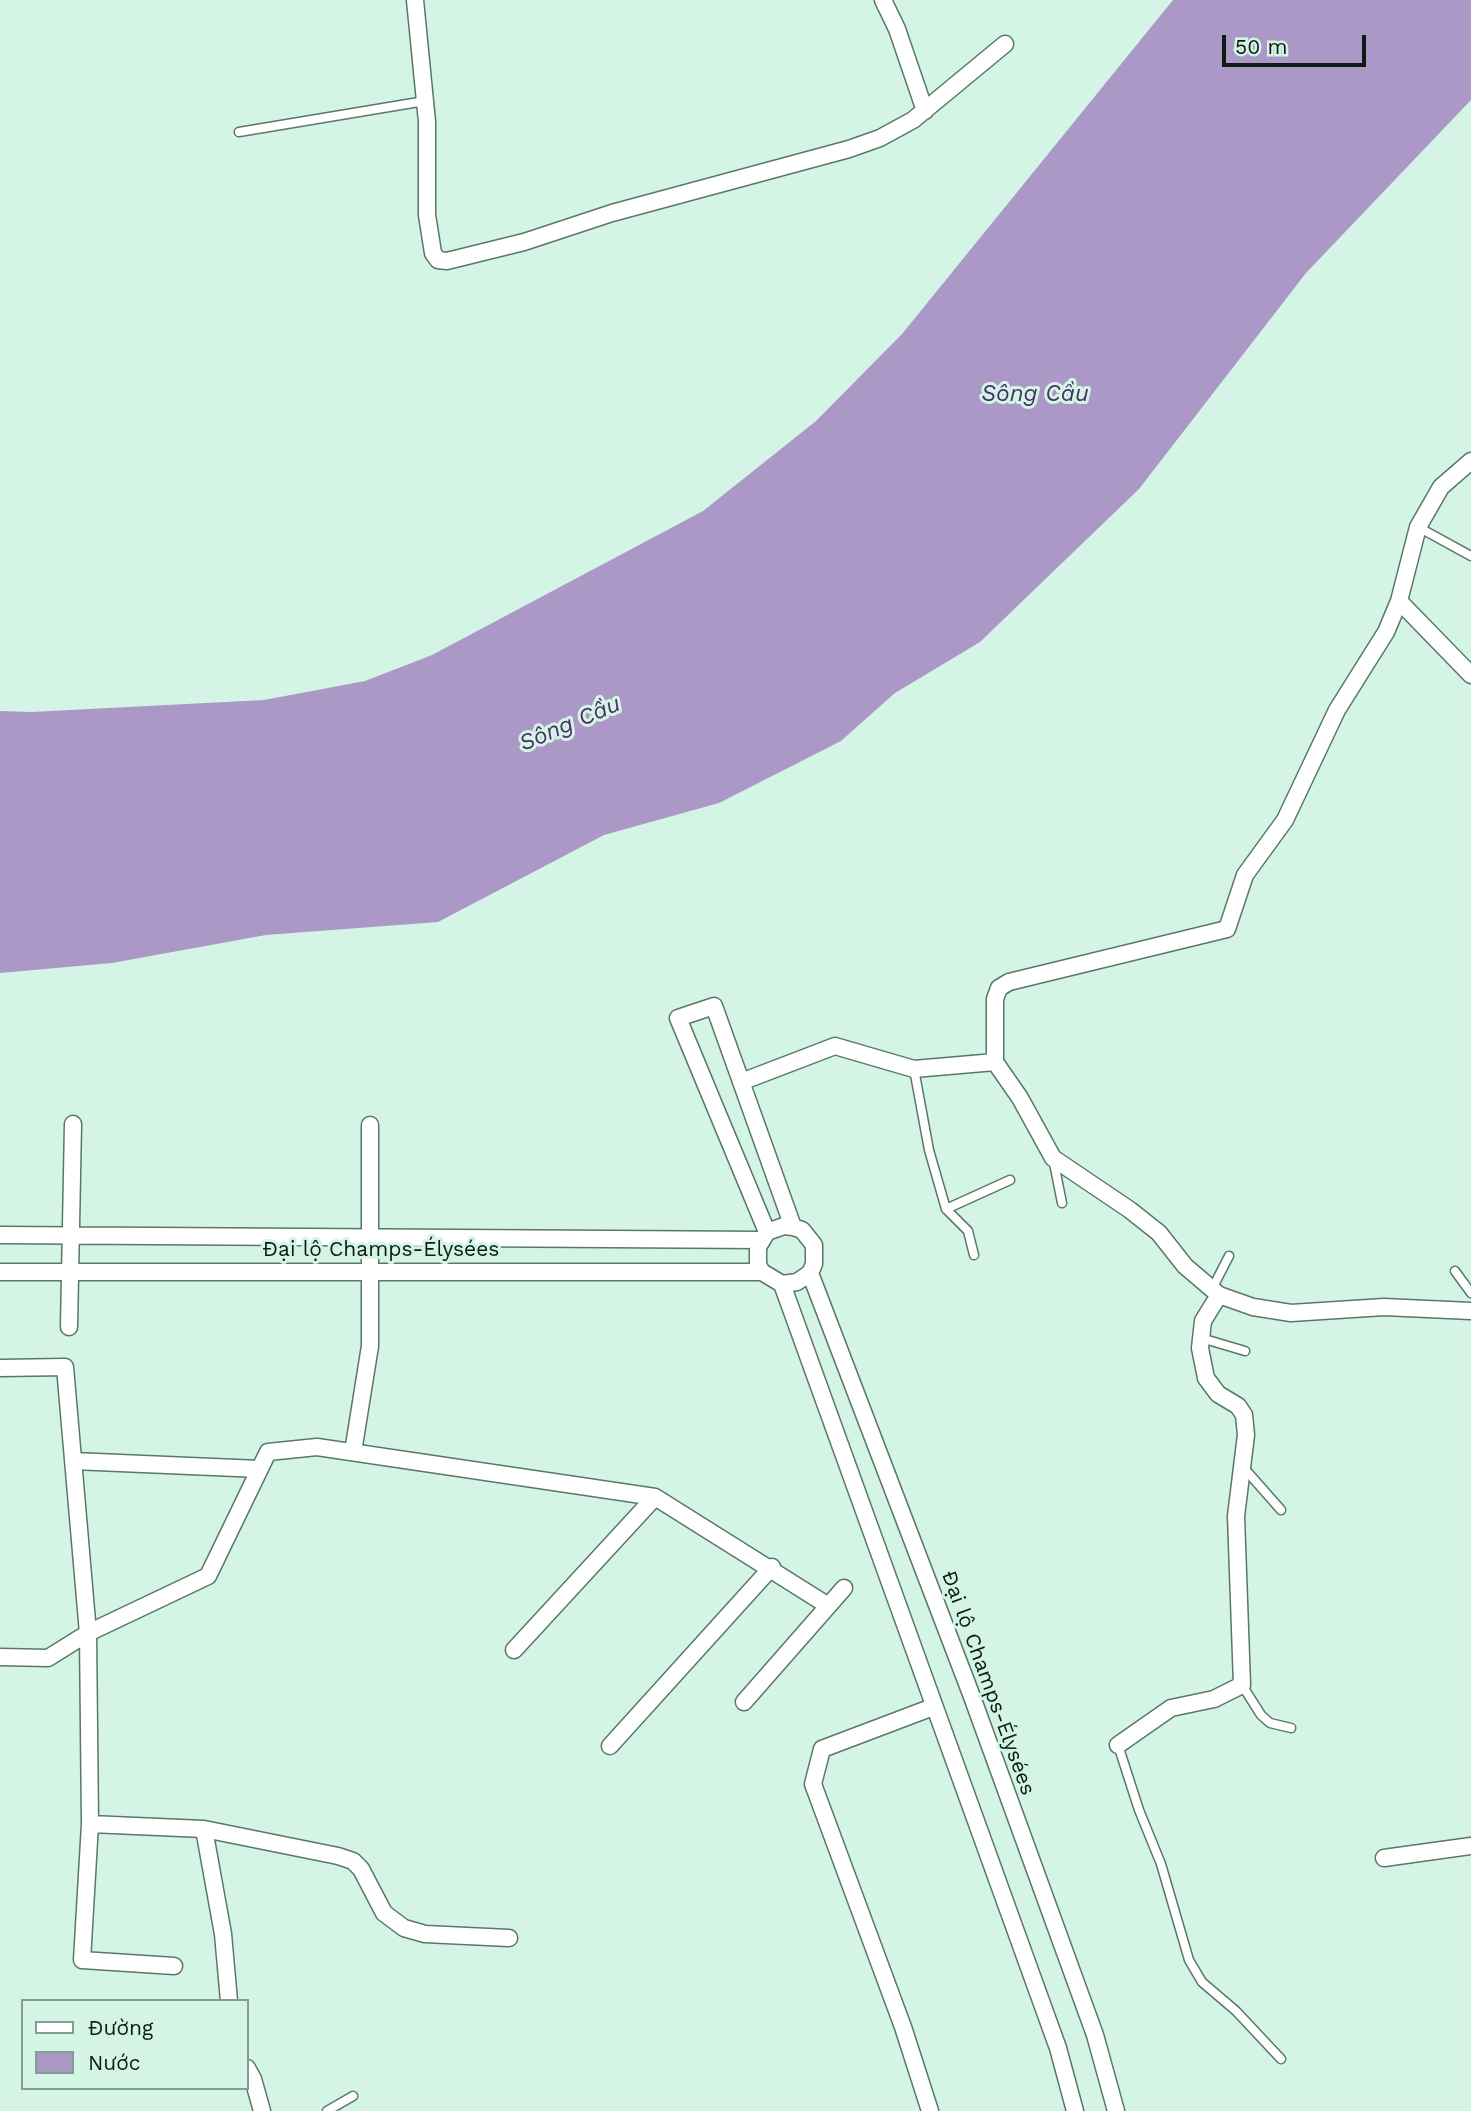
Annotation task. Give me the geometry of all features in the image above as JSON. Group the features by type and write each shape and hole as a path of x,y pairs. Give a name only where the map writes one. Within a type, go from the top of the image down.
{"street":[{"path":"415,0 425,102 427,215 433,253 438,260 447,261 524,242 880,138 925,111 1005,44"},
{"path":"888,1 925,111"},
{"path":"1471,461 1441,487 1418,527 1399,601 1386,632 1337,710 1284,820 1245,875 1227,929 1009,982 999,988 995,999 995,1062 1020,1098 1053,1158 1130,1210 1158,1233 1185,1266 1215,1292 1253,1307 1291,1313 1384,1307 1471,1311"},
{"path":"1399,601 1471,675"},
{"name":"Đại lộ Champs-Élysées","path":"764,1236 678,1017 714,1006 793,1227"},
{"path":"741,1082 835,1046 914,1069 995,1062"},
{"path":"69,1327 73,1124"},
{"path":"353,1452 370,1346 370,1125"},
{"name":"Đại lộ Champs-Élysées","path":"0,1235 764,1236 784,1226 802,1230 814,1245 814,1264 810,1273 985,1734 1095,2035 1116,2111"},
{"path":"764,1236 757,1256 762,1272 782,1284 797,1282 810,1273"},
{"name":"Đại lộ Champs-Élysées","path":"0,1272 762,1272"},
{"path":"782,1284 1058,2048 1075,2111"},
{"path":"1118,1745 1171,1709 1214,1699 1242,1685 1236,1516 1246,1435 1244,1415 1238,1406 1218,1394 1206,1378 1200,1348 1201,1338 1203,1321 1215,1292"},
{"path":"0,1368 65,1367 88,1633 90,1824 82,1960 174,1966"},
{"path":"0,1657 48,1658 88,1633 208,1576 268,1452 317,1447 655,1497 772,1567 827,1605"},
{"path":"73,1461 260,1469"},
{"path":"514,1650 655,1497"},
{"path":"610,1746 772,1567"},
{"path":"744,1702 844,1588"},
{"path":"930,2111 903,2026 813,1784 822,1749 933,1707"},
{"path":"90,1824 204,1829 353,1861 361,1869 384,1913 404,1927 425,1934 509,1938"},
{"path":"204,1829 223,1934 229,1999"},
{"path":"1384,1858 1471,1846"},
{"path":"248,2070 261,2111"}],"lane":[{"path":"239,132 425,102"},
{"path":"1418,527 1471,556"},
{"path":"914,1069 929,1150 946,1209 968,1231 974,1255"},
{"path":"1053,1158 1062,1203"},
{"path":"946,1209 1010,1180"},
{"path":"1215,1292 1229,1256"},
{"path":"1455,1271 1471,1293"},
{"path":"1201,1338 1245,1351"},
{"path":"1242,1465 1281,1510"},
{"path":"1242,1685 1261,1715 1270,1723 1291,1728"},
{"path":"1118,1745 1139,1810 1161,1864 1189,1960 1202,1982 1236,2011 1281,2059"},
{"path":"327,2111 353,2096"}],"water":[{"name":"Sông Cầu","path":"1173,0 1471,0 1471,100 1306,273 1139,489 980,642 895,693 841,741 719,803 604,835 438,922 266,935 112,963 0,973 0,711 31,712 264,700 365,681 432,655 703,511 816,421 902,334"}]}
